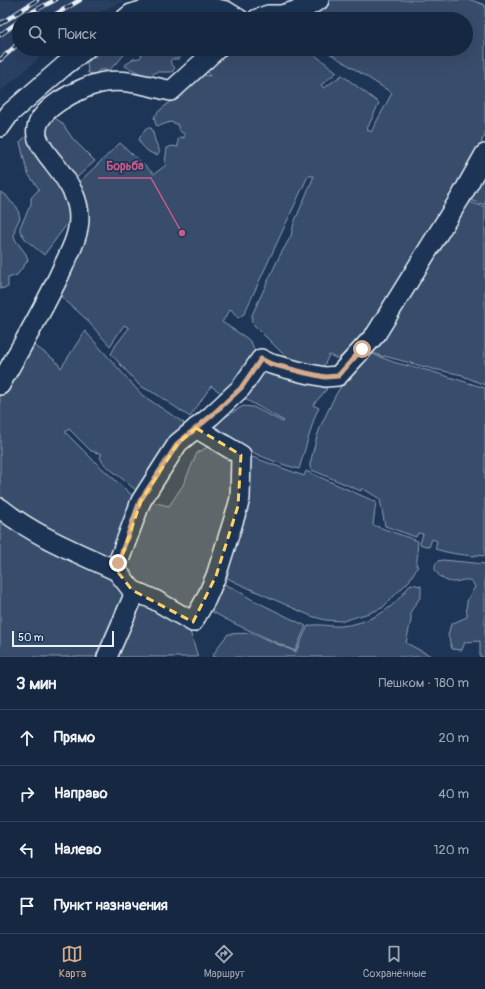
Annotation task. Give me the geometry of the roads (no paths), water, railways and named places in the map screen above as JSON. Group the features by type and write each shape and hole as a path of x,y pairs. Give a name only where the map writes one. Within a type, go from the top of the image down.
{"street":[{"path":"291,12 305,8 319,0"},
{"path":"138,12 164,4 190,3 228,12"},
{"path":"0,127 10,113 77,56"},
{"path":"0,385 54,287 75,240 80,218 79,209 66,178 47,155 38,139 37,131 41,118 50,108 64,97 85,88 105,82 133,82 171,91 209,56"},
{"path":"117,571 118,563 140,501 178,443 211,416 241,388 261,359 271,364 306,373 325,377 338,376 376,334 462,195 485,154"},
{"path":"0,508 14,519 45,538 117,571 132,590 155,600 193,622 206,599 216,576 238,506 240,498 241,455 196,428"},
{"path":"107,657 131,602 132,590"}],"railway":[{"path":"18,12 37,0"},
{"path":"32,12 55,0"},
{"path":"59,12 80,0"},
{"path":"0,24 12,16"},
{"path":"0,35 12,26"},
{"path":"0,60 12,49"}],"place":[{"name":"Борьба","path":"182,233"}]}
